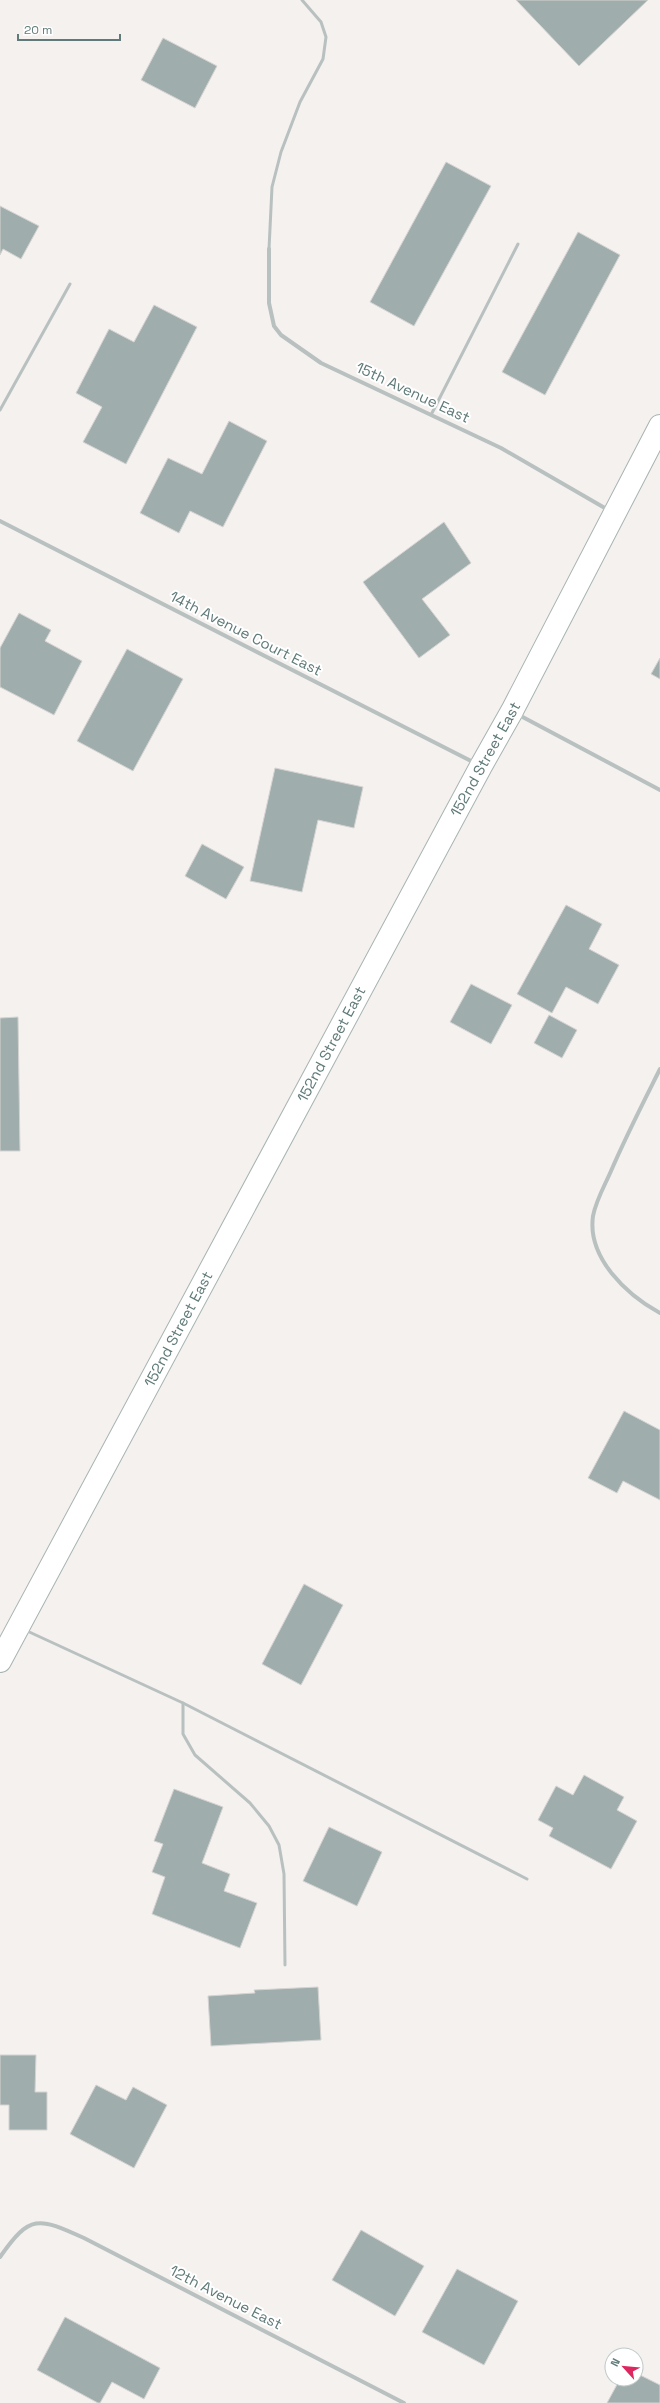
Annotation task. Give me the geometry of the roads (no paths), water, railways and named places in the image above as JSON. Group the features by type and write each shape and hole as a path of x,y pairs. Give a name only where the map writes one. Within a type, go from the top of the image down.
{"main road":[{"name":"152nd Street East","path":"0,1661 512,711 660,426"}],"street":[{"name":"15th Avenue East","path":"269,248 269,303 274,326 281,335 321,363 432,413 501,448 614,513"},
{"name":"14th Avenue Court East","path":"0,521 481,766"},
{"path":"512,711 660,790"},
{"path":"660,1069 597,1201 593,1217 595,1240 602,1258 617,1280 642,1303 660,1313"},
{"name":"12th Avenue East","path":"0,2257 14,2237 28,2225 34,2223 51,2223 84,2238 404,2403"}],"lane":[{"path":"269,248 272,188 281,152 300,102 322,59 326,38 321,22 302,0"},
{"path":"432,413 518,244"},
{"path":"0,410 70,284"},
{"path":"18,1626 184,1703 527,1879"},
{"path":"184,1703 183,1734 195,1755 250,1803 269,1826 279,1845 284,1874 285,1965"}]}
